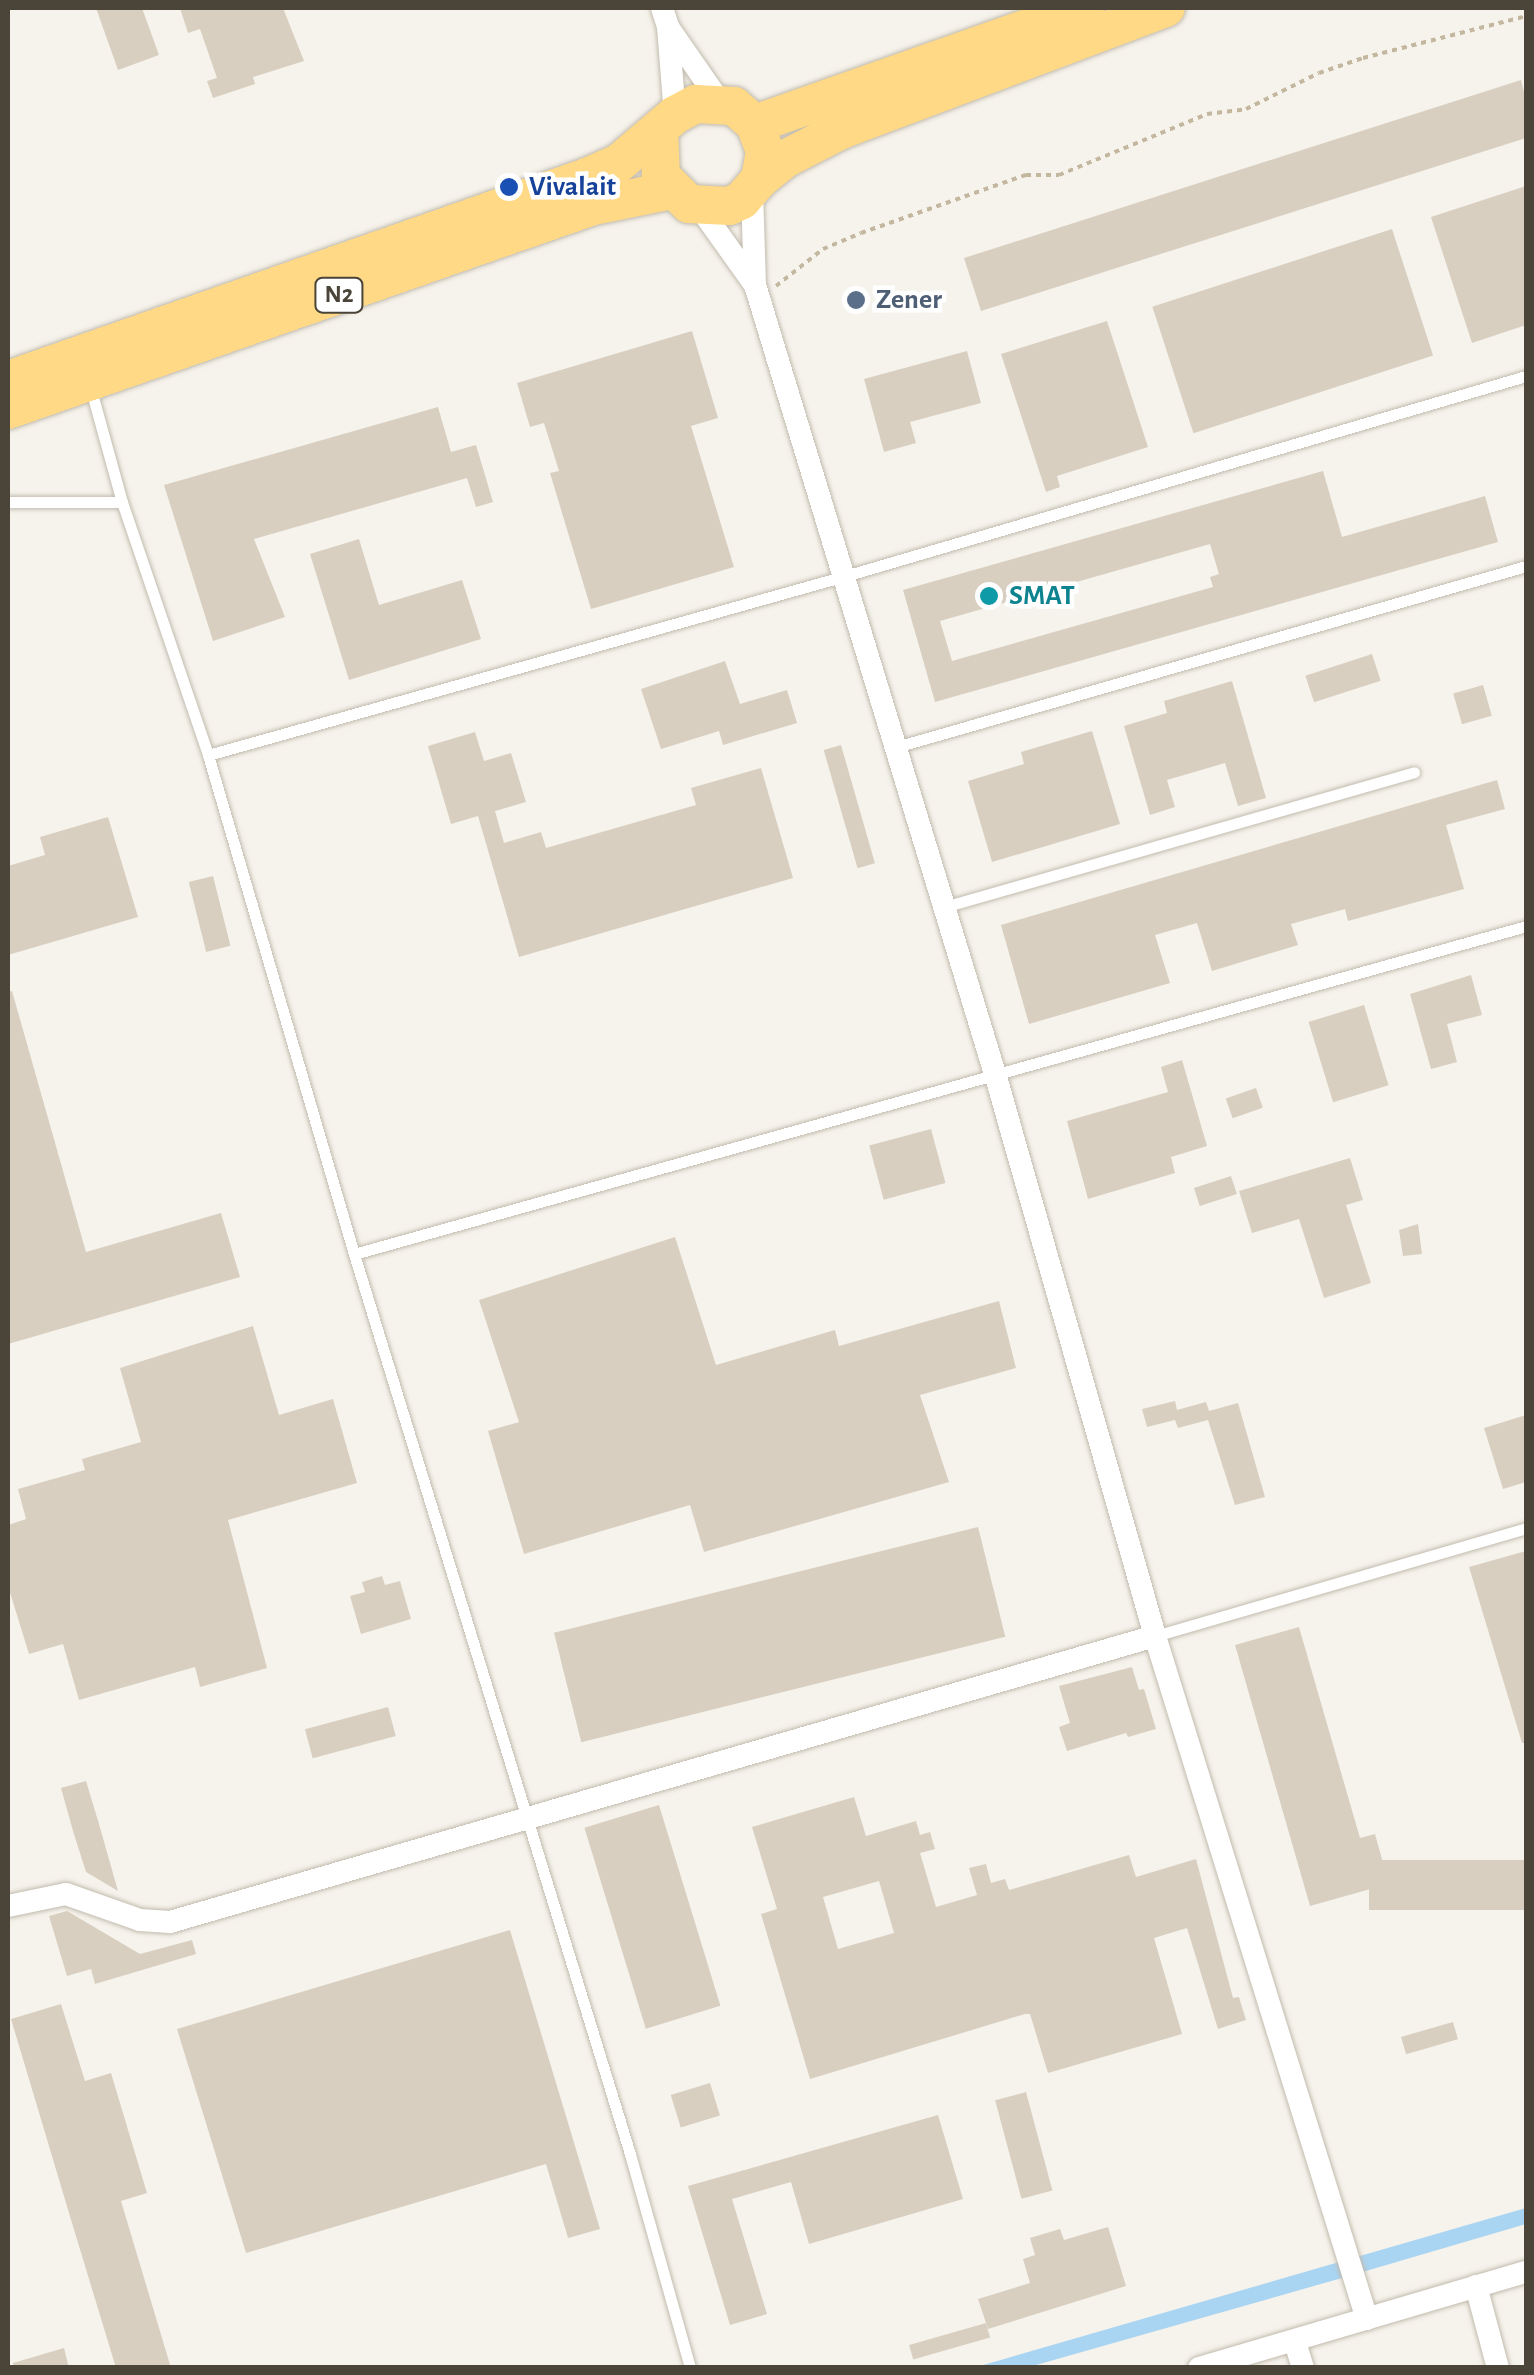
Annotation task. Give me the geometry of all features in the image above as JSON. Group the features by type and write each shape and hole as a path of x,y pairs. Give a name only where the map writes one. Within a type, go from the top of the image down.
{"highway":[{"path":"756,124 1085,8"},
{"path":"756,185 765,151 756,124 734,106 720,102 696,104 667,123 658,163 686,199 729,206 756,185 786,159 841,130 1166,8"},
{"name":"N2","path":"8,380 586,177 619,163 667,123"},
{"name":"N2","path":"8,410 592,206 686,199"}],"street":[{"path":"665,17 720,102"},
{"path":"665,17 667,123"},
{"path":"756,185 757,292 996,1077 1154,1636 1367,2319"},
{"path":"686,199 757,292"},
{"path":"8,1906 66,1894 140,1920 170,1922 1154,1636"},
{"path":"1199,2368 1526,2272"},
{"path":"1476,2286 1498,2368"},
{"path":"1296,2342 1303,2368"}],"lane":[{"path":"208,754 844,576 1526,376"},
{"path":"89,382 122,502 208,754 354,1254 630,2154 690,2368"},
{"path":"8,502 122,502"},
{"path":"896,747 1526,566"},
{"path":"944,907 1414,772"},
{"path":"354,1254 1526,926"},
{"path":"1154,1636 1526,1528"}],"path":[{"path":"757,292 824,248 848,238 1026,176 1059,175 1207,114 1246,109 1319,73 1363,58 1526,16"}],"water":[{"path":"1526,2208 1526,2224 1342,2278 1029,2367 973,2368"}],"building":[{"path":"96,8 142,8 159,55 118,70"},
{"path":"180,8 283,8 304,61 253,77 255,84 213,98 207,81 217,78 200,29 188,33"},
{"path":"1521,80 1526,100 1526,138 981,311 964,258"},
{"path":"1526,186 1526,325 1472,343 1431,217"},
{"path":"1392,229 1433,355 1193,433 1152,307"},
{"path":"1107,321 1148,447 1057,476 1060,487 1046,492 1001,354"},
{"path":"692,331 718,418 691,426 734,567 591,609 550,473 559,471 544,423 530,427 517,383"},
{"path":"967,351 981,403 910,422 916,443 884,452 864,379"},
{"path":"438,407 451,452 476,445 493,502 476,507 467,478 254,539 285,617 213,641 164,485"},
{"path":"1323,471 1342,537 1485,496 1498,542 935,702 903,590","holes":["1210,544 1219,574 1210,577 1213,587 952,661 940,621"]},
{"path":"359,539 379,605 462,580 481,639 349,680 310,554"},
{"path":"1372,654 1381,681 1314,702 1305,676"},
{"path":"725,661 740,704 787,690 797,723 723,745 719,731 661,749 641,689"},
{"path":"1232,681 1266,798 1238,806 1225,763 1167,780 1175,807 1150,815 1124,726 1167,713 1164,701"},
{"path":"1483,685 1492,716 1462,724 1453,694"},
{"path":"1092,731 1120,824 992,862 968,781 1024,764 1021,752"},
{"path":"475,732 484,761 511,753 526,802 495,811 504,843 541,832 546,848 696,805 691,788 761,768 793,878 519,957 478,816 451,824 428,746"},
{"path":"841,745 875,863 858,868 824,750"},
{"path":"1497,780 1505,809 1446,825 1464,889 1348,921 1345,909 1291,924 1298,945 1212,971 1197,923 1155,935 1170,983 1029,1024 1001,925"},
{"path":"108,817 138,917 8,955 8,866 45,855 40,837"},
{"path":"213,876 230,946 206,952 189,882"},
{"path":"1471,975 1482,1015 1447,1024 1457,1062 1431,1069 1410,994"},
{"path":"12,991 86,1252 221,1213 240,1277 8,1344 8,992"},
{"path":"1364,1005 1389,1085 1333,1102 1309,1022"},
{"path":"1182,1060 1207,1146 1171,1157 1175,1173 1088,1199 1067,1121 1168,1092 1161,1067"},
{"path":"1256,1088 1263,1108 1233,1118 1226,1098"},
{"path":"931,1129 945,1183 884,1200 869,1146"},
{"path":"1350,1158 1363,1200 1346,1205 1371,1283 1324,1298 1299,1219 1252,1233 1239,1191"},
{"path":"1231,1176 1237,1194 1200,1206 1194,1188"},
{"path":"1418,1224 1422,1254 1403,1256 1399,1230"},
{"path":"675,1237 716,1365 835,1330 839,1346 999,1301 1016,1368 920,1395 949,1482 704,1552 690,1505 524,1554 488,1431 519,1422 479,1300"},
{"path":"253,1326 279,1415 333,1399 357,1483 228,1520 267,1668 200,1687 195,1667 79,1700 63,1644 29,1654 8,1586 8,1525 26,1519 18,1489 85,1470 82,1459 141,1442 120,1368"},
{"path":"1175,1401 1177,1410 1206,1402 1209,1411 1238,1403 1265,1497 1235,1505 1208,1420 1178,1428 1175,1420 1147,1427 1142,1409"},
{"path":"1526,1415 1526,1482 1503,1489 1484,1428"},
{"path":"978,1527 1005,1637 581,1742 554,1633"},
{"path":"1526,1551 1526,1743 1522,1743 1469,1567"},
{"path":"382,1576 385,1585 400,1581 411,1619 361,1634 350,1596 365,1592 362,1582"},
{"path":"1299,1627 1360,1838 1375,1834 1385,1870 1370,1874 1374,1888 1310,1906 1235,1645"},
{"path":"1132,1667 1139,1690 1144,1689 1156,1729 1128,1737 1126,1733 1067,1751 1059,1727 1070,1723 1059,1686"},
{"path":"388,1707 396,1736 313,1758 305,1729"},
{"path":"86,1781 118,1891 86,1872 73,1831 61,1788"},
{"path":"854,1797 866,1836 916,1821 920,1835 930,1832 935,1849 920,1853 936,1907 977,1895 969,1868 986,1864 991,1883 1005,1879 1009,1890 1129,1855 1136,1877 1196,1859 1233,1998 1239,1997 1246,2020 1218,2029 1187,1928 1154,1938 1182,2034 1048,2073 1030,2014 1025,2014 810,2079 761,1914 777,1909 752,1827","holes":["879,1881 894,1933 838,1949 823,1897"]},
{"path":"659,1805 720,2006 646,2029 584,1828"},
{"path":"1369,1860 1526,1860 1526,1910 1369,1910"},
{"path":"67,1911 140,1954 192,1940 196,1954 95,1984 91,1969 67,1976 49,1916"},
{"path":"510,1930 600,2229 568,2238 546,2164 246,2253 177,2029"},
{"path":"61,2004 85,2081 111,2073 147,2193 121,2201 171,2368 116,2368 72,2223 11,2019"},
{"path":"1453,2022 1458,2039 1406,2054 1401,2037"},
{"path":"710,2083 720,2116 681,2128 671,2095"},
{"path":"1026,2092 1052,2191 1021,2199 995,2100"},
{"path":"938,2115 963,2199 809,2244 791,2182 732,2199 767,2314 730,2325 688,2186"},
{"path":"1108,2227 1126,2286 988,2329 978,2299 1030,2283 1023,2259 1035,2255 1030,2238 1060,2229 1064,2240"},
{"path":"986,2323 990,2337 913,2359 909,2345"},
{"path":"64,2348 69,2368 14,2368 13,2363"}],"place":[{"name":"Vivalait","path":"509,187"},
{"name":"Zener","path":"856,300"},
{"name":"SMAT","path":"989,596"}]}
